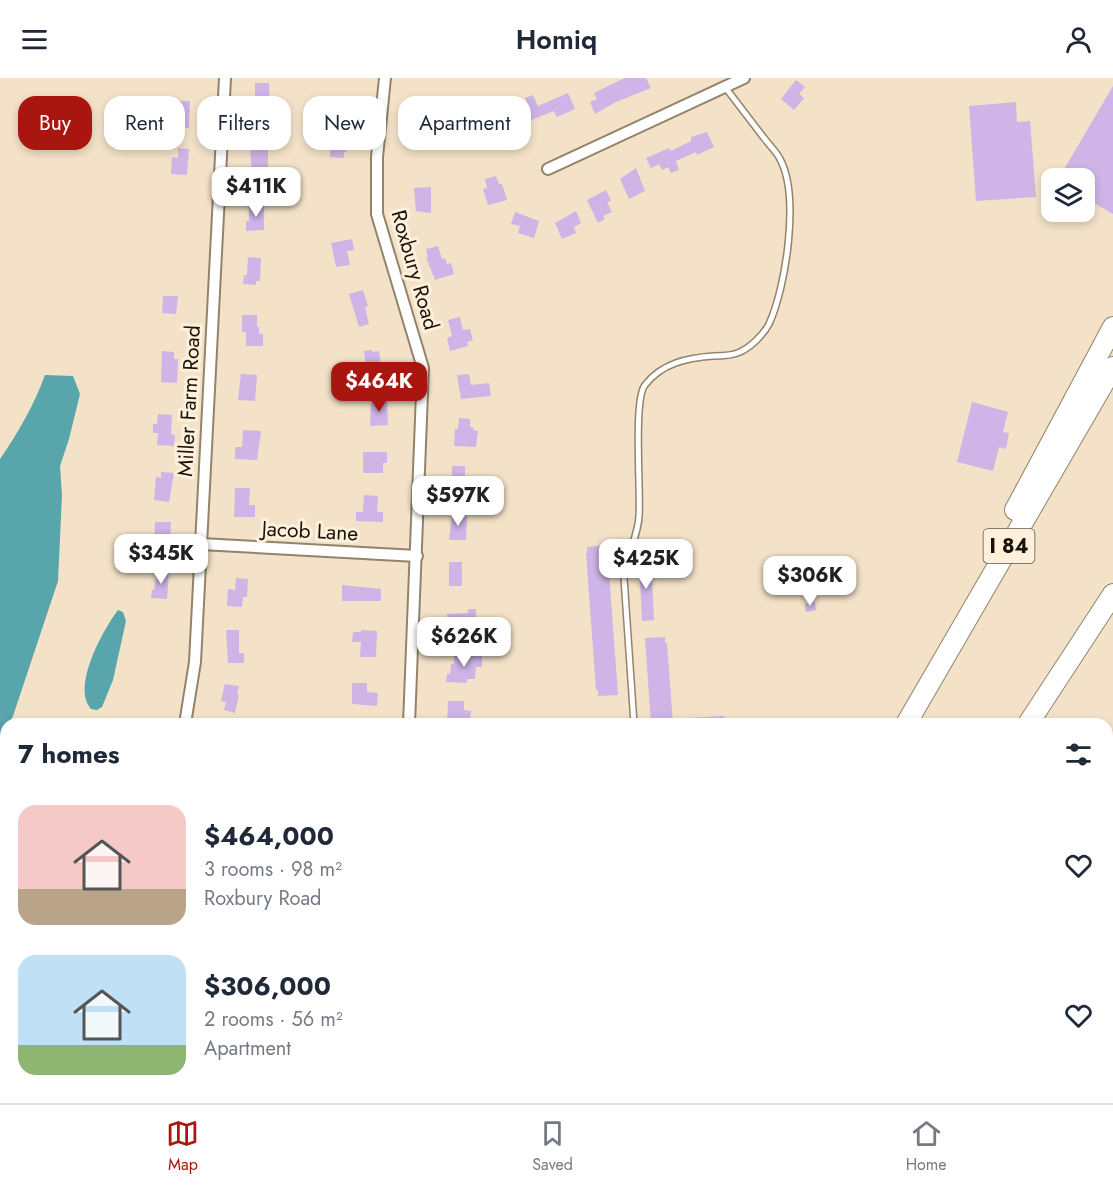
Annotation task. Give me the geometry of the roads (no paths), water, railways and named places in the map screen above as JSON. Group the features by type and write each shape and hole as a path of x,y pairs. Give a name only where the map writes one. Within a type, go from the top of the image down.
{"highway":[{"path":"941,663 999,541 1113,327"},
{"name":"I 84","path":"909,718 1113,367"},
{"path":"1032,718 1113,594"}],"street":[{"name":"Miller Farm Road","path":"187,718 195,662 225,78"},
{"name":"Roxbury Road","path":"385,78 377,157 377,214 423,368 410,718"},
{"path":"549,169 744,78"},
{"name":"Jacob Lane","path":"201,544 417,556"}],"lane":[{"path":"634,718 624,578 625,566 639,517 639,415 643,387 657,372 673,362 738,353 756,339 768,326 779,297 789,232 790,202 787,177 780,159 725,87"}],"water":[{"path":"45,375 73,376 80,394 60,466 62,495 58,581 13,716 12,718 0,718 0,459 36,397"},
{"path":"118,610 123,612 126,621 113,680 102,707 97,710 91,709 86,699 87,673 98,644"}]}
